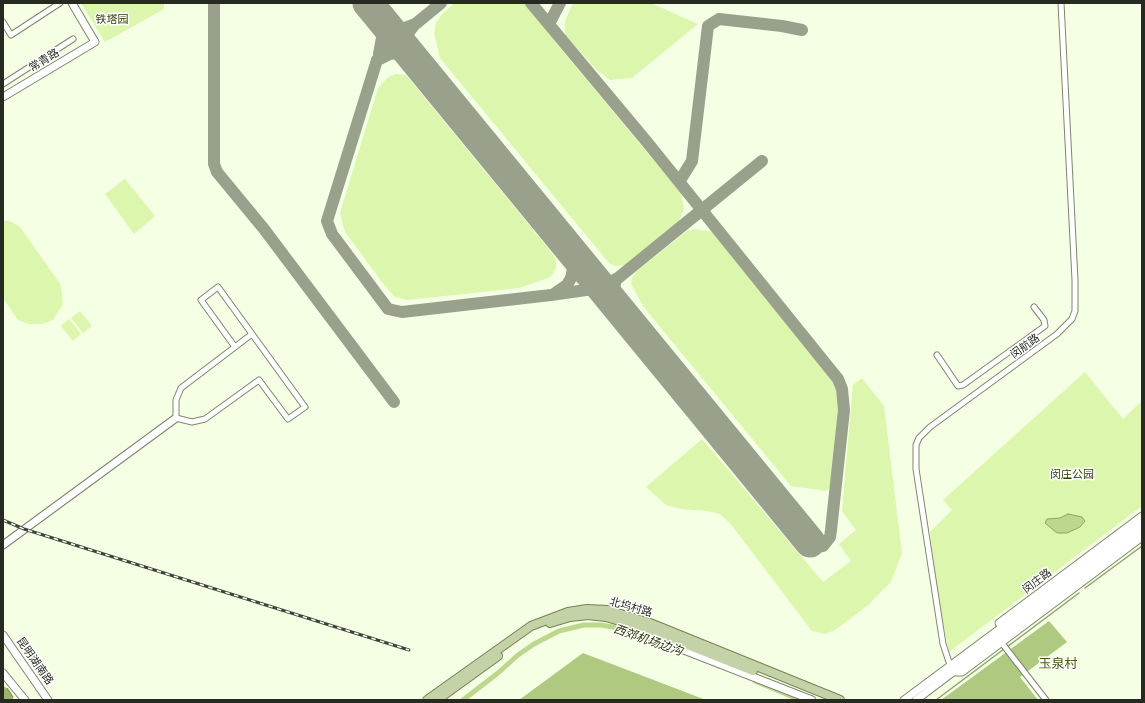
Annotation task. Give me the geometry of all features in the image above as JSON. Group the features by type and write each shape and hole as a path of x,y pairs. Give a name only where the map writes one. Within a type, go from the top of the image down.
{"highway":[{"path":"3,690 10,700"}],"main road":[{"name":"北坞村路","path":"427,700 531,626 568,612 587,609 608,610 650,623 840,700"},
{"name":"北坞村路","path":"437,700 520,639 551,623 570,617 588,615 606,617 633,624 827,700"}],"street":[{"path":"3,22 11,35 60,3"},
{"name":"常青路","path":"3,97 95,42 72,3"},
{"name":"闵航路","path":"952,669 943,644 916,469 916,446 919,438 930,427 1057,334 1072,319 1075,311 1075,280 1061,3"},
{"path":"3,84 73,40"},
{"path":"176,418 192,422 205,419 259,380 288,419 305,407 218,287 201,300 235,347"},
{"path":"937,355 958,386 963,385 1045,326 1044,320 1034,307"},
{"path":"176,418 176,400 182,388 252,334"},
{"path":"3,545 176,418"},
{"name":"闵庄路","path":"952,669 952,658 1141,523"},
{"name":"闵庄路","path":"916,700 952,669 1141,523"},
{"name":"闵庄路","path":"904,700 952,669 962,672 1004,646 1142,537"},
{"name":"北坞村路","path":"633,624 653,638 812,700"},
{"name":"昆明湖南路","path":"3,635 48,700"},
{"path":"1004,646 1046,700"},
{"path":"3,673 25,700"},
{"path":"3,690 13,685"},
{"path":"3,695 13,685"}],"green space":[{"name":"铁塔园","path":"81,3 164,3 164,9 105,42"},
{"path":"455,3 525,3 561,49 681,193 684,209 678,223 627,265 615,266 609,263 440,58 434,33 436,23 443,13"},
{"path":"573,3 651,3 698,24 632,78 610,80 598,71 565,35 565,21"},
{"path":"395,74 406,75 552,253 556,260 556,267 553,274 548,278 519,288 407,300 395,297 385,286 345,232 340,213 378,88 387,78"},
{"path":"125,179 155,216 134,234 105,194"},
{"path":"3,221 10,221 20,227 61,285 63,304 53,320 42,324 29,324 18,320 3,298"},
{"path":"695,229 712,232 719,238 830,375 839,397 841,408 833,485 826,491 791,486 643,306 631,284 632,278 637,271 687,231"},
{"path":"80,311 92,326 83,333 71,318"},
{"path":"69,319 81,334 73,341 61,326"},
{"name":"闵庄公园","path":"1085,372 1123,419 1142,401 1142,506 949,652 936,587 930,532 952,510 943,500"},
{"path":"862,378 884,406 902,553 891,582 867,606 835,630 825,634 812,631 730,523 720,514 707,511 681,509 666,505 646,487 702,439 823,582 851,561 839,544 856,530 842,511 853,385"}],"shaded area":[{"path":"1068,514 1082,517 1085,521 1080,527 1067,533 1057,533 1045,523 1047,519 1060,518"},
{"path":"1049,621 1067,642 1020,677 1038,700 941,700"},
{"path":"583,653 706,700 519,700"}],"waterway":[{"path":"1085,588 1142,546"},
{"path":"1007,647 1079,593"},
{"name":"西郊机场边沟","path":"463,700 498,673 518,655 534,644 559,631 584,625 600,625 613,627 651,639"},
{"path":"936,700 1004,649"},
{"name":"西郊机场边沟","path":"755,681 800,700"}],"taxiway":[{"path":"214,3 214,164 217,172 264,229 394,402"},
{"path":"441,3 385,49 377,60 327,221 332,234 388,309 402,312 607,287 762,161"},
{"path":"531,3 647,142 838,379 842,389 844,410 830,537 823,546 815,547 810,542"},
{"path":"549,24 560,3"},
{"path":"375,12 383,32 379,54"},
{"path":"679,182 692,161 708,26 719,19 782,26 802,30"},
{"path":"380,59 390,54 397,53 414,59 408,48 407,39 409,32 415,24 402,29 392,27 383,21"},
{"path":"554,294 567,285 571,278 573,269 570,250"},
{"path":"591,275 611,282 616,279 613,293 615,304"}],"runway":[{"path":"368,3 810,542"}],"railway":[{"path":"3,520 24,529 409,650"}],"district":[{"name":"玉泉村","path":"1058,664"}]}
